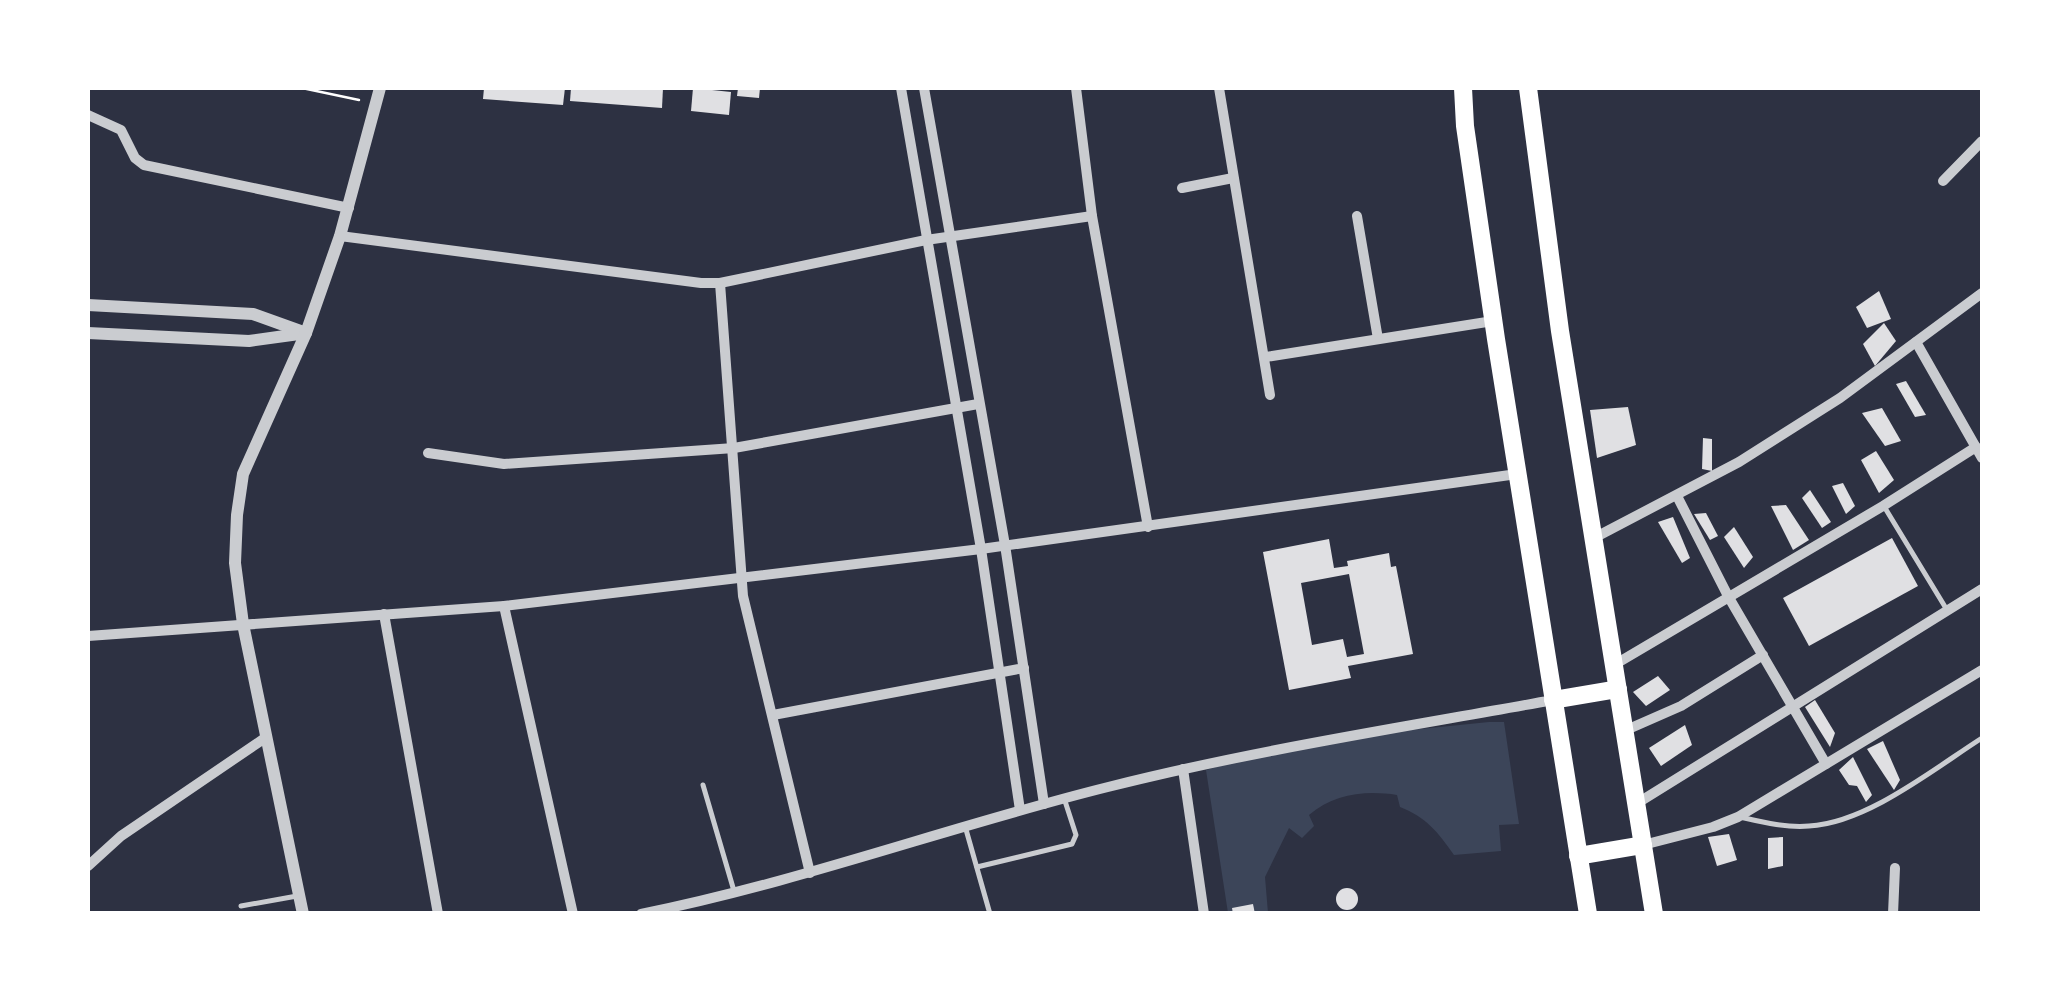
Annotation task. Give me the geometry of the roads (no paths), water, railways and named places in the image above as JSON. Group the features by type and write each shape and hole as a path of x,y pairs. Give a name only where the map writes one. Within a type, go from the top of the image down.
{"highway":[{"path":"1463,88 1493,320 1588,914"},
{"path":"1528,88 1560,331 1654,914"},
{"path":"1553,700 1618,689"},
{"path":"1578,856 1642,845"}],"street":[{"path":"303,914 243,624 235,563 236,514 244,474 306,333 340,236 380,88"},
{"path":"901,88 981,549 1020,810"},
{"path":"924,88 1005,546 1044,804"},
{"path":"1076,88 1092,216 1148,527"},
{"path":"1219,88 1270,395"},
{"path":"88,115 121,130 135,158 144,164 348,208"},
{"path":"1943,182 1982,141"},
{"path":"1182,188 1233,178"},
{"path":"340,236 678,282 720,283 926,240 1092,216"},
{"path":"1357,216 1378,339"},
{"path":"720,283 745,609 810,874"},
{"path":"1594,538 1739,462 1840,398 1982,293"},
{"path":"88,306 253,314 306,333"},
{"path":"1266,357 1493,320"},
{"path":"88,333 250,341 306,333"},
{"path":"1916,342 1982,458"},
{"path":"428,453 504,464 734,448 978,404"},
{"path":"1614,664 1976,447"},
{"path":"88,636 504,606 1005,546 1518,474"},
{"path":"1677,496 1728,596 1826,764"},
{"path":"1636,804 1982,589"},
{"path":"504,606 573,914"},
{"path":"384,614 438,914"},
{"path":"1624,732 1682,706 1763,655"},
{"path":"773,715 1024,668"},
{"path":"1642,845 1738,817 1982,670"},
{"path":"641,914 810,874 1020,810 1184,769 1553,700"},
{"path":"88,866 121,836 266,738"},
{"path":"1184,769 1204,914"},
{"path":"1893,914 1895,868"}],"lane":[{"path":"1883,506 1948,611"},
{"path":"1738,817 1812,826 1838,820 1874,806 1982,738"},
{"path":"702,785 734,894"},
{"path":"977,867 1072,844 1076,835 1064,798"},
{"path":"965,826 990,914"},
{"path":"241,906 299,895"}]}
